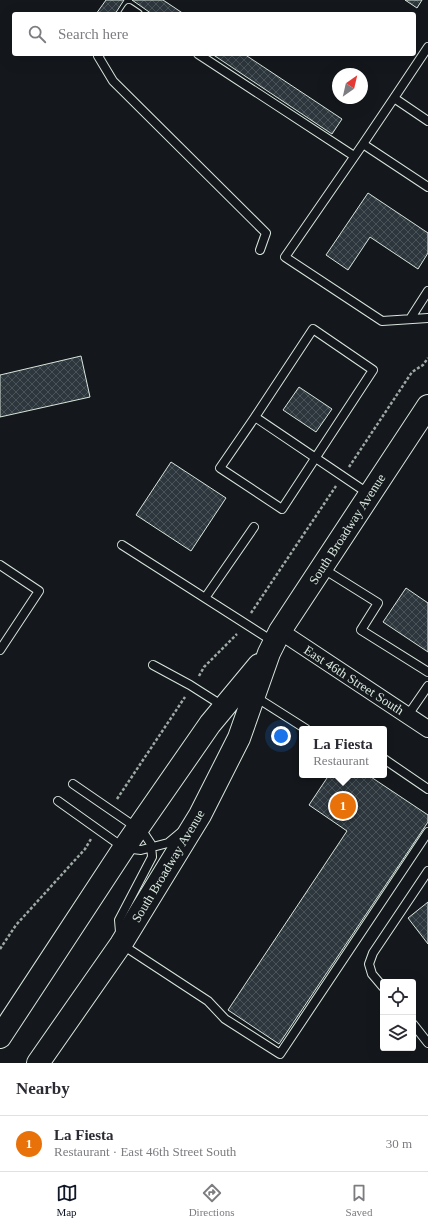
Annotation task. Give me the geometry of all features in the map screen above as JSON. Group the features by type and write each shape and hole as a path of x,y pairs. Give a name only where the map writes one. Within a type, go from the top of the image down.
{"main road":[{"name":"South Broadway Avenue","path":"0,1037 124,848 210,724 274,642 428,406"},
{"name":"South Broadway Avenue","path":"38,1063 121,944 200,815 239,738 274,642"}],"street":[{"name":"East 46th Street South","path":"274,642 408,715 428,728"}],"lane":[{"path":"127,12 129,8 135,12"},
{"path":"428,48 285,256 382,321 428,318"},
{"path":"98,56 113,81 266,233 260,250"},
{"path":"201,56 354,156"},
{"path":"394,98 428,121"},
{"path":"363,144 428,187"},
{"path":"410,319 428,291"},
{"path":"313,329 373,370 282,509 220,468 255,417 313,329"},
{"path":"255,417 370,495"},
{"path":"206,598 254,527"},
{"path":"122,545 274,642"},
{"path":"0,565 39,591 0,650"},
{"path":"322,568 378,603 361,630 428,672"},
{"path":"153,665 192,686 224,707"},
{"path":"408,715 428,686"},
{"path":"254,696 301,726"},
{"path":"387,761 428,789"},
{"path":"72,784 138,828 145,835 150,844 152,857 119,920 121,944 208,1001 225,1019 280,1054 428,832"},
{"path":"58,801 124,848 141,850 168,843 200,815"},
{"path":"380,983 372,974 369,964 373,953 428,871"},
{"path":"416,1028 428,1043"}],"path":[{"path":"110,810 204,667 236,635 412,372 423,365 428,358"},
{"path":"0,949 16,925 84,849 98,829"}],"building":[{"path":"106,0 124,0 116,12 97,12"},
{"path":"132,0 163,0 181,12 149,12"},
{"path":"405,0 422,0 417,8"},
{"path":"215,56 247,56 342,119 332,134"},
{"path":"368,193 428,233 428,253 418,269 370,237 348,270 326,255"},
{"path":"81,356 90,397 0,417 0,375"},
{"path":"299,387 332,409 316,432 283,410"},
{"path":"171,462 226,498 191,551 136,515"},
{"path":"406,588 428,603 428,652 383,622"},
{"path":"327,778 372,778 428,815 428,822 279,1044 228,1010 347,831 309,805"},
{"path":"428,902 428,944 408,918"}],"place":[{"name":"La Fiesta","path":"343,806"}]}
